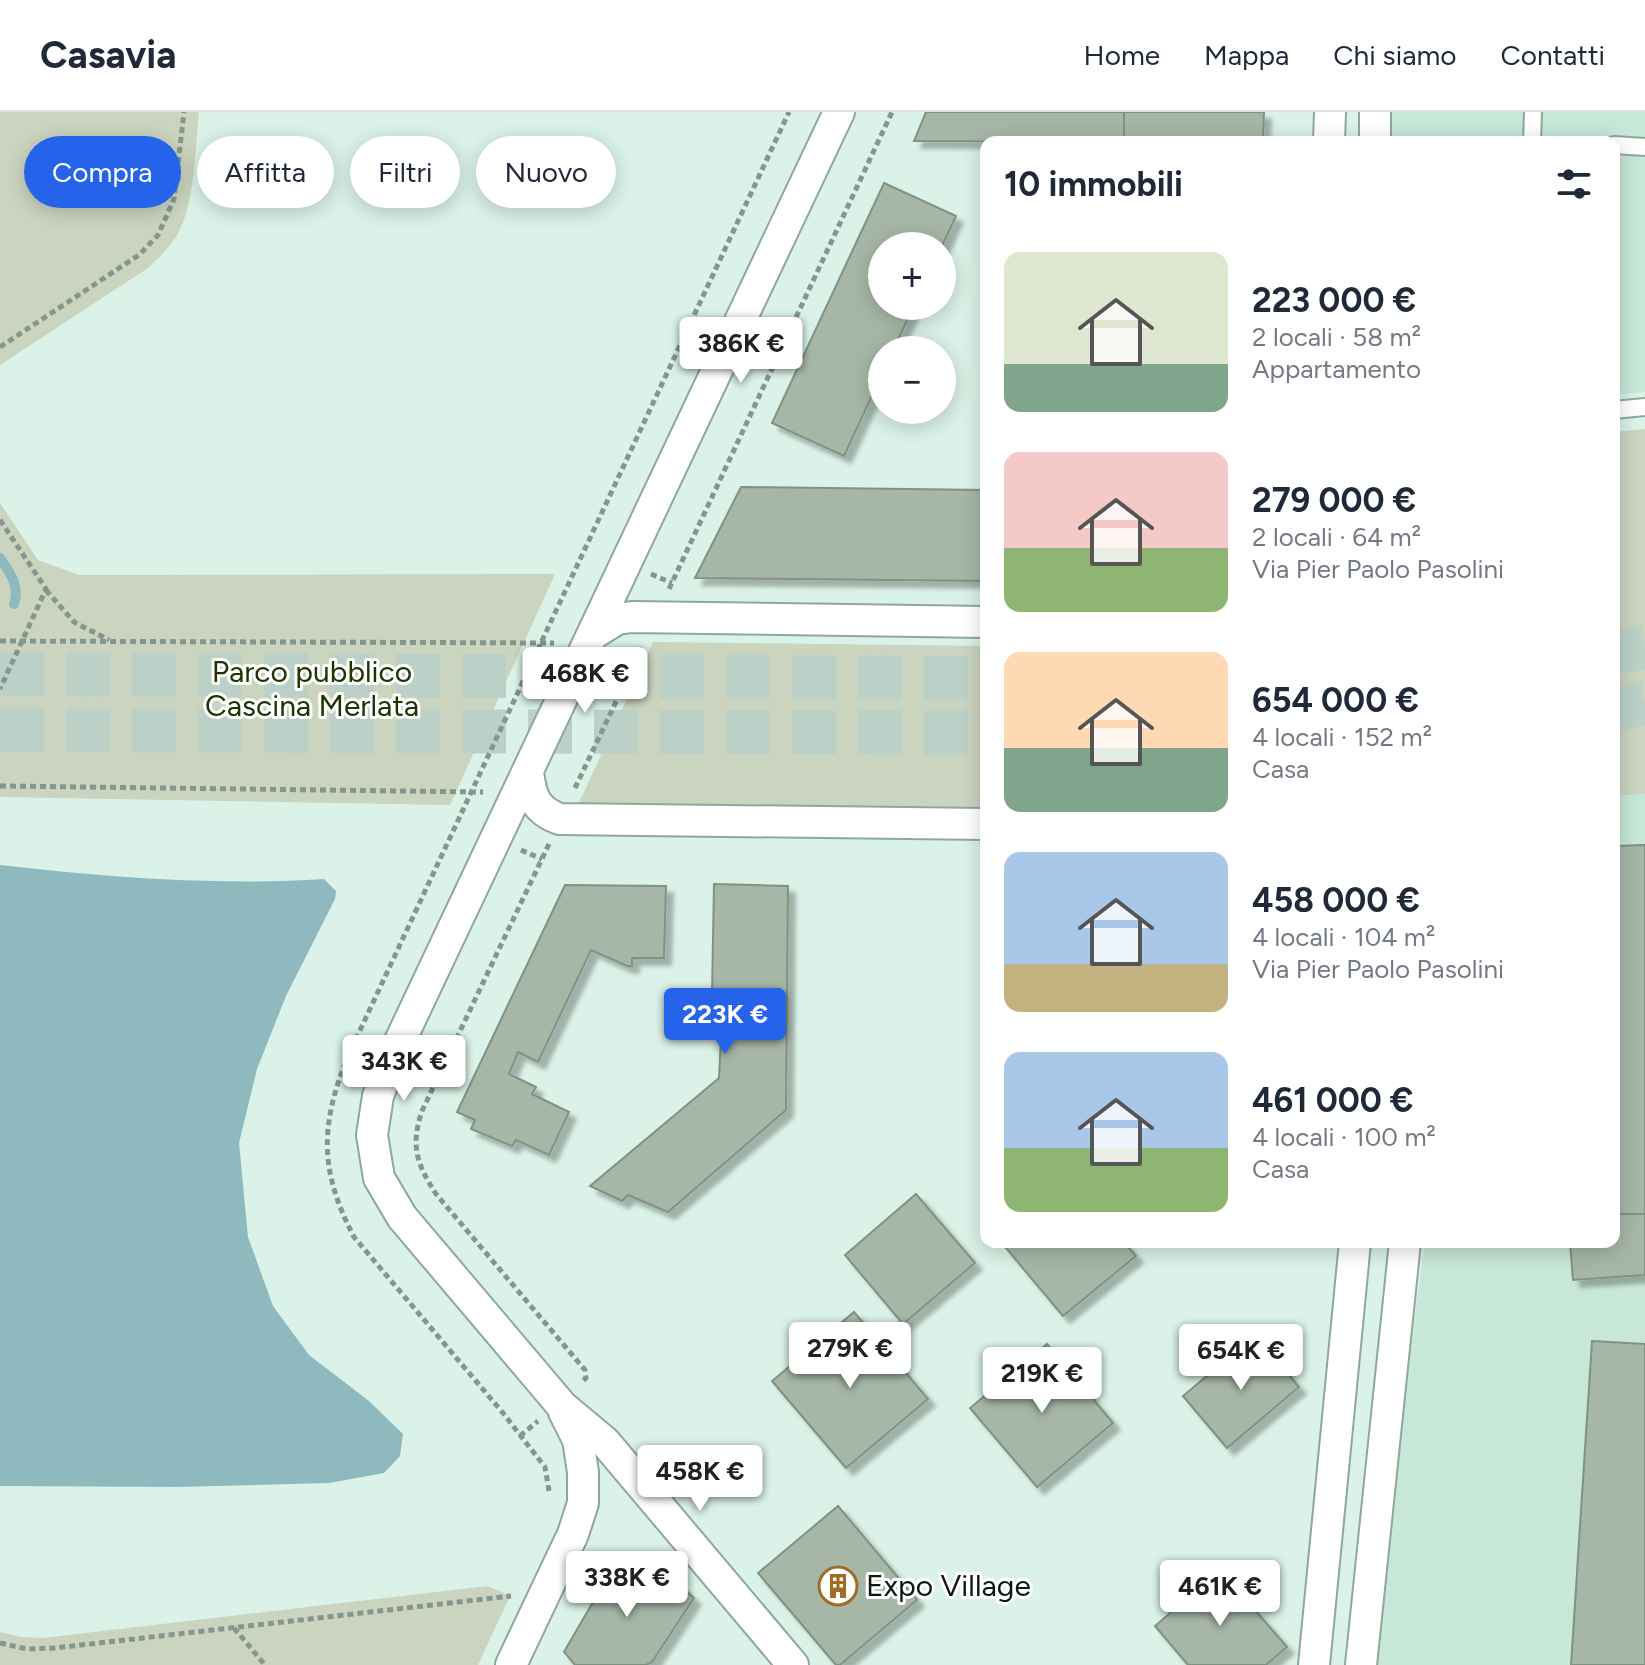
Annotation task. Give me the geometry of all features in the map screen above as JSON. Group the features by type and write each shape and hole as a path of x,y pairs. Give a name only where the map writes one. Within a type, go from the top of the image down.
{"street":[{"path":"793,1665 568,1398 402,1217 379,1178 372,1135 378,1096 392,1058 839,112"},
{"path":"1329,136 1330,112"},
{"path":"1375,112 1375,136"},
{"path":"593,634 617,619 632,617 980,622"},
{"path":"528,772 537,807 560,819 980,824"},
{"path":"1314,1665 1354,1248"},
{"path":"1361,1665 1404,1248"},
{"path":"511,1665 573,1534 583,1503 583,1472 568,1398"}],"lane":[{"path":"1532,136 1533,112"},
{"path":"1620,145 1645,147"},
{"path":"1620,409 1645,407"}],"path":[{"path":"0,347 139,255 158,235 174,199 184,112"},
{"path":"666,596 892,112"},
{"path":"0,520 46,589 74,622 113,641"},
{"path":"0,689 46,589"},
{"path":"570,797 646,638"},
{"path":"0,641 554,643"},
{"path":"0,786 485,792"},
{"path":"552,840 422,1111 416,1147 422,1171 436,1194 585,1370 586,1378 568,1398"},
{"path":"520,1436 545,1467 549,1499"},
{"path":"508,1608 519,1585"},
{"path":"0,1643 27,1649 55,1648 513,1597 521,1601"},
{"path":"234,1628 265,1665"}],"shaded area":[{"path":"1387,112 1645,112 1645,392 1620,394 1620,136 1387,136"},
{"path":"1645,794 1645,1665 1372,1665 1390,1498 1424,1248 1620,1248 1620,796"}],"green space":[{"path":"0,112 199,112 187,208 183,223 171,244 148,268 0,365"},
{"path":"1645,429 1645,794 1620,796 1620,431"},
{"name":"Parco pubblico Cascina Merlata","path":"0,503 38,560 79,575 555,574 450,805 0,797"},
{"path":"653,642 980,646 980,809 579,803"},
{"path":"488,1586 510,1596 478,1665 0,1665 0,1632 43,1638"}],"water":[{"path":"0,865 162,879 324,879 336,891 335,899 286,996 257,1069 239,1143 248,1237 273,1306 309,1355 369,1401 403,1434 400,1456 384,1473 329,1483 178,1487 0,1486"}],"building":[{"path":"926,112 1124,112 1124,136 980,136 980,141 914,141"},
{"path":"1124,112 1264,112 1263,136 1124,136"},
{"path":"884,183 956,216 949,232 868,232 868,320 907,320 900,336 868,336 868,404 844,456 772,423"},
{"path":"741,487 980,490 980,581 695,578"},
{"path":"1645,845 1645,1214 1620,1214 1620,846"},
{"path":"714,884 788,886 786,1110 668,1212 628,1195 622,1201 590,1186 719,1078 723,996 712,995"},
{"path":"565,885 666,886 664,958 632,958 632,966 627,966 591,950 538,1062 518,1052 509,1074 536,1087 532,1094 569,1112 549,1155 516,1140 512,1146 471,1129 475,1120 457,1112"},
{"path":"916,1194 975,1263 903,1324 845,1255"},
{"path":"1620,1214 1645,1214 1645,1275 1573,1280 1570,1248 1620,1248"},
{"path":"1006,1248 1129,1248 1136,1256 1063,1316"},
{"path":"854,1312 928,1399 846,1468 772,1381"},
{"path":"1255,1335 1299,1387 1227,1448 1183,1396"},
{"path":"1592,1341 1645,1344 1645,1665 1571,1665"},
{"name":"Expo Village","path":"1047,1344 1113,1423 1037,1487 970,1408"},
{"name":"Expo Village","path":"838,1506 917,1600 840,1665 836,1665 758,1573"},
{"path":"622,1552 645,1565 650,1585 663,1598 679,1584 694,1598 652,1662 646,1665 575,1665 564,1652"},
{"path":"1220,1570 1287,1647 1266,1665 1188,1665 1155,1626"}],"waterway":[{"path":"0,558 15,585 14,604"}],"tunnel":[{"path":"1620,651 1645,648"},
{"path":"0,674 980,678"},
{"path":"1620,708 1645,704"},
{"path":"0,730 980,733"}],"place":[{"name":"Expo Village","path":"838,1586"}]}
